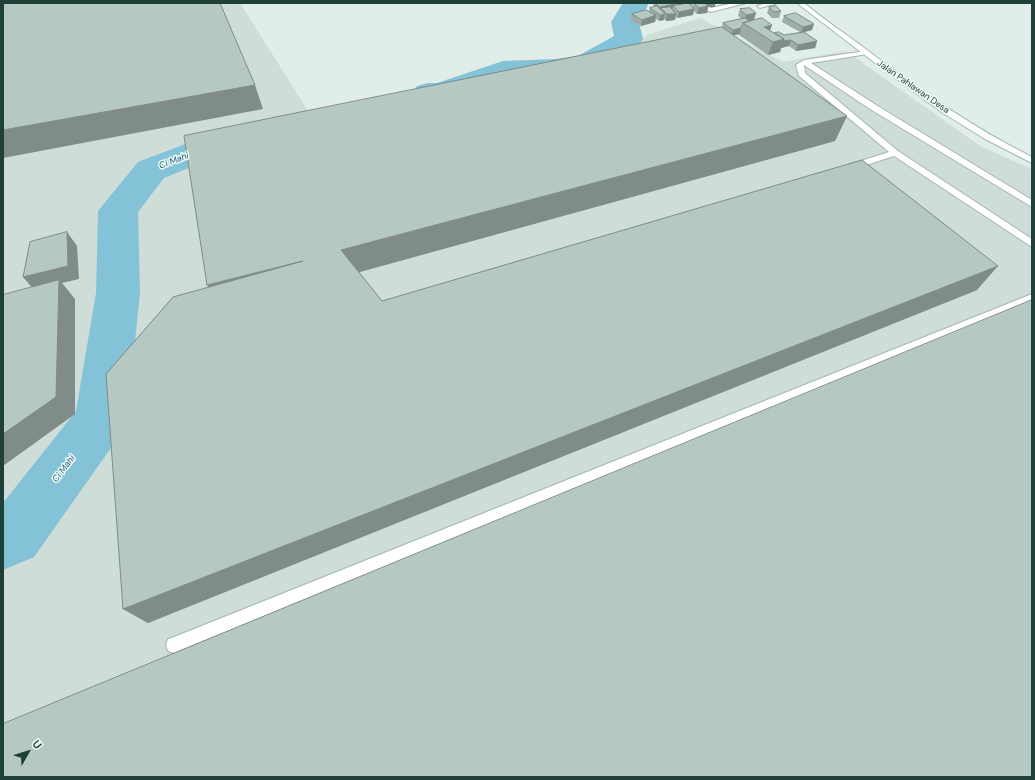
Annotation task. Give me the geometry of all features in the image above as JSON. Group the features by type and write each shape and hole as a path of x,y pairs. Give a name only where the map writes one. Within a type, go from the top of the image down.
{"main road":[{"path":"692,3 711,10 739,3"},
{"path":"760,6 775,3"},
{"name":"Jalan Pahlawan Desa","path":"800,3 866,53 976,131 1032,160"},
{"path":"866,53 804,62 800,66 802,74 895,153 1032,244"},
{"path":"804,62 873,107 1032,204"},
{"path":"842,170 895,153"},
{"path":"174,645 1032,298"}],"shaded area":[{"path":"3,3 240,3 317,125 620,62 647,35 700,18 783,62 846,51 980,146 1032,169 1032,777 3,777"}],"building":[{"path":"3,3 220,3 255,85 3,130"},
{"path":"655,3 673,3 675,4 660,7"},
{"path":"689,3 694,9 679,12 673,6"},
{"path":"694,3 704,3 708,6 699,8"},
{"path":"657,6 665,14 660,15 650,8"},
{"path":"776,6 781,11 774,12 769,7"},
{"path":"670,7 676,14 667,14 661,8"},
{"path":"750,8 756,13 746,15 740,9"},
{"path":"646,10 656,15 642,20 632,14"},
{"path":"796,13 814,24 803,27 784,16"},
{"path":"745,18 750,21 743,23 741,28 733,30 723,23"},
{"path":"762,18 772,25 764,27 784,39 773,42 743,23"},
{"path":"722,27 847,116 341,250 382,301 862,160 998,266 123,609 106,374 173,297 303,261 207,285 184,136"},
{"path":"779,32 784,35 804,32 817,41 798,45 791,40 783,41 784,39 775,33"},
{"path":"67,232 68,266 23,277 30,242"},
{"path":"59,280 56,397 3,434 3,295"},
{"path":"1032,300 1032,777 3,777 3,724"}],"waterway":[{"name":"Ci Mahi","path":"428,93 440,93 503,70 556,68 586,64 629,39 625,22 636,3"},
{"name":"Ci Mahi","path":"3,541 13,537 101,419 118,293 118,211 151,170 242,134 254,132"}]}
